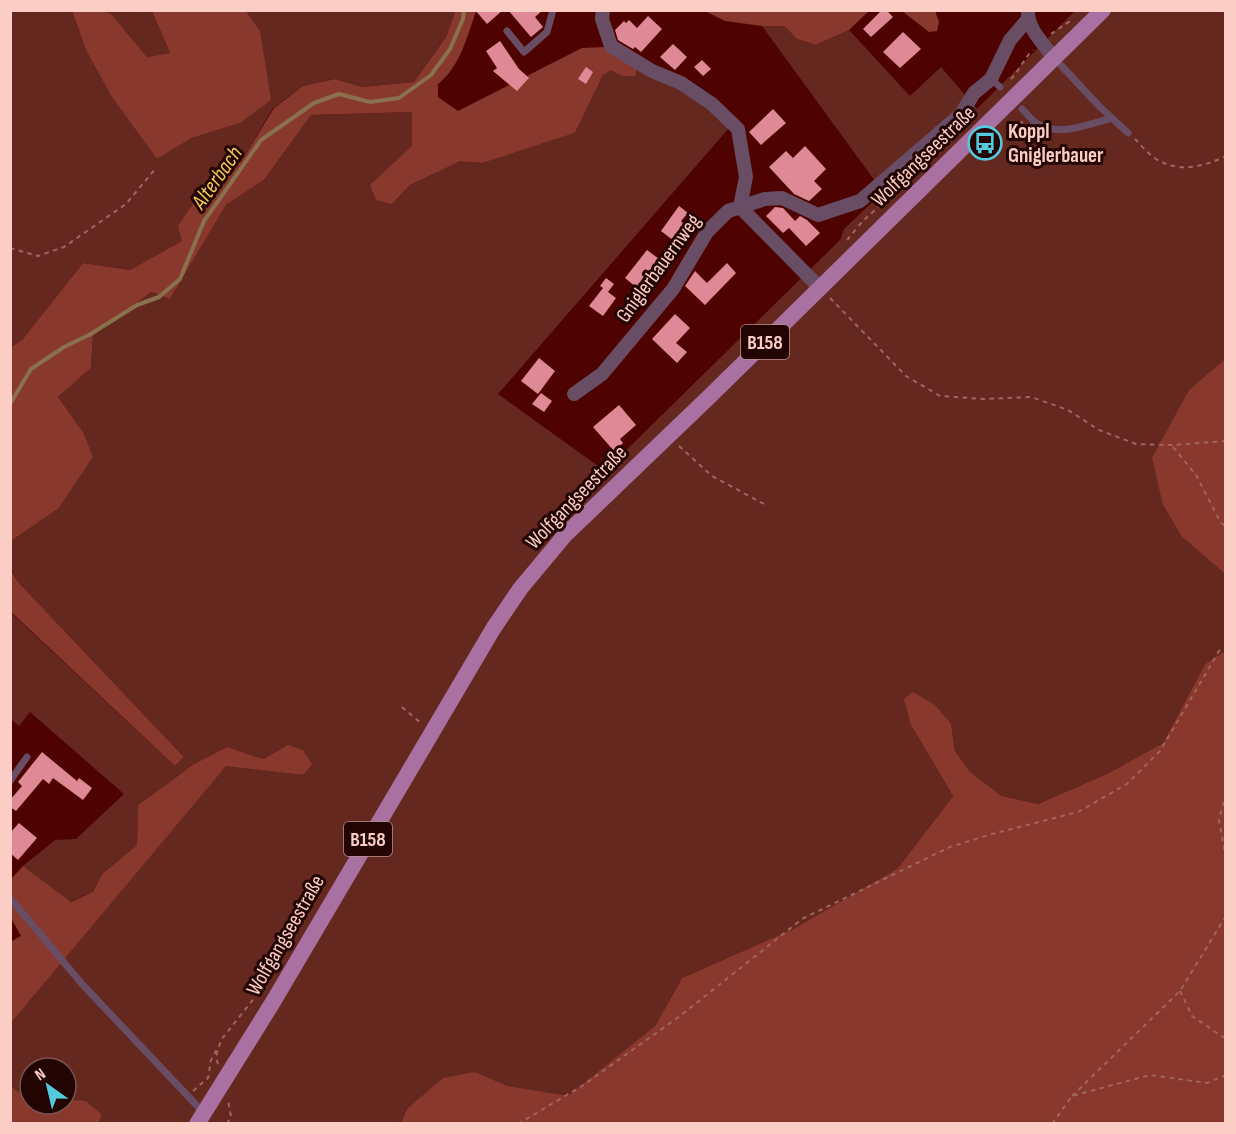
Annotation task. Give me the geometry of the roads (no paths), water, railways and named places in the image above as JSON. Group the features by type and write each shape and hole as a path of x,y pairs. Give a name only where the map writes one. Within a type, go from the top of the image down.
{"main road":[{"name":"Wolfgangseestraße","path":"200,1118 273,1002 493,629 520,589 564,535 1103,10"}],"street":[{"path":"603,10 602,19 611,46 652,71 681,83 712,104 738,129 746,177 740,207 820,288"},
{"path":"1028,15 1041,42 1055,59"},
{"name":"Gniglerbauernweg","path":"574,394 602,374 673,289 707,232 728,211 765,199 782,198 818,215 860,201 961,114 974,93 995,83 1010,40 1028,15"}],"lane":[{"path":"507,31 524,52 547,32 553,10"},
{"path":"1055,59 1128,133"},
{"path":"1022,109 1037,123 1051,130 1069,129 1112,118"},
{"path":"10,781 27,758"},
{"name":"Wolfgangseestraße","path":"10,898 82,984 187,1095 200,1118"}],"waterway":[{"name":"Alterbach","path":"10,404 31,369 137,305 159,297 180,279 204,221 261,140 314,103 339,94 370,102 399,98 431,75 450,49 463,19 464,10"}],"place":[{"name":"Koppl Gniglerbauer","path":"985,143"}]}
